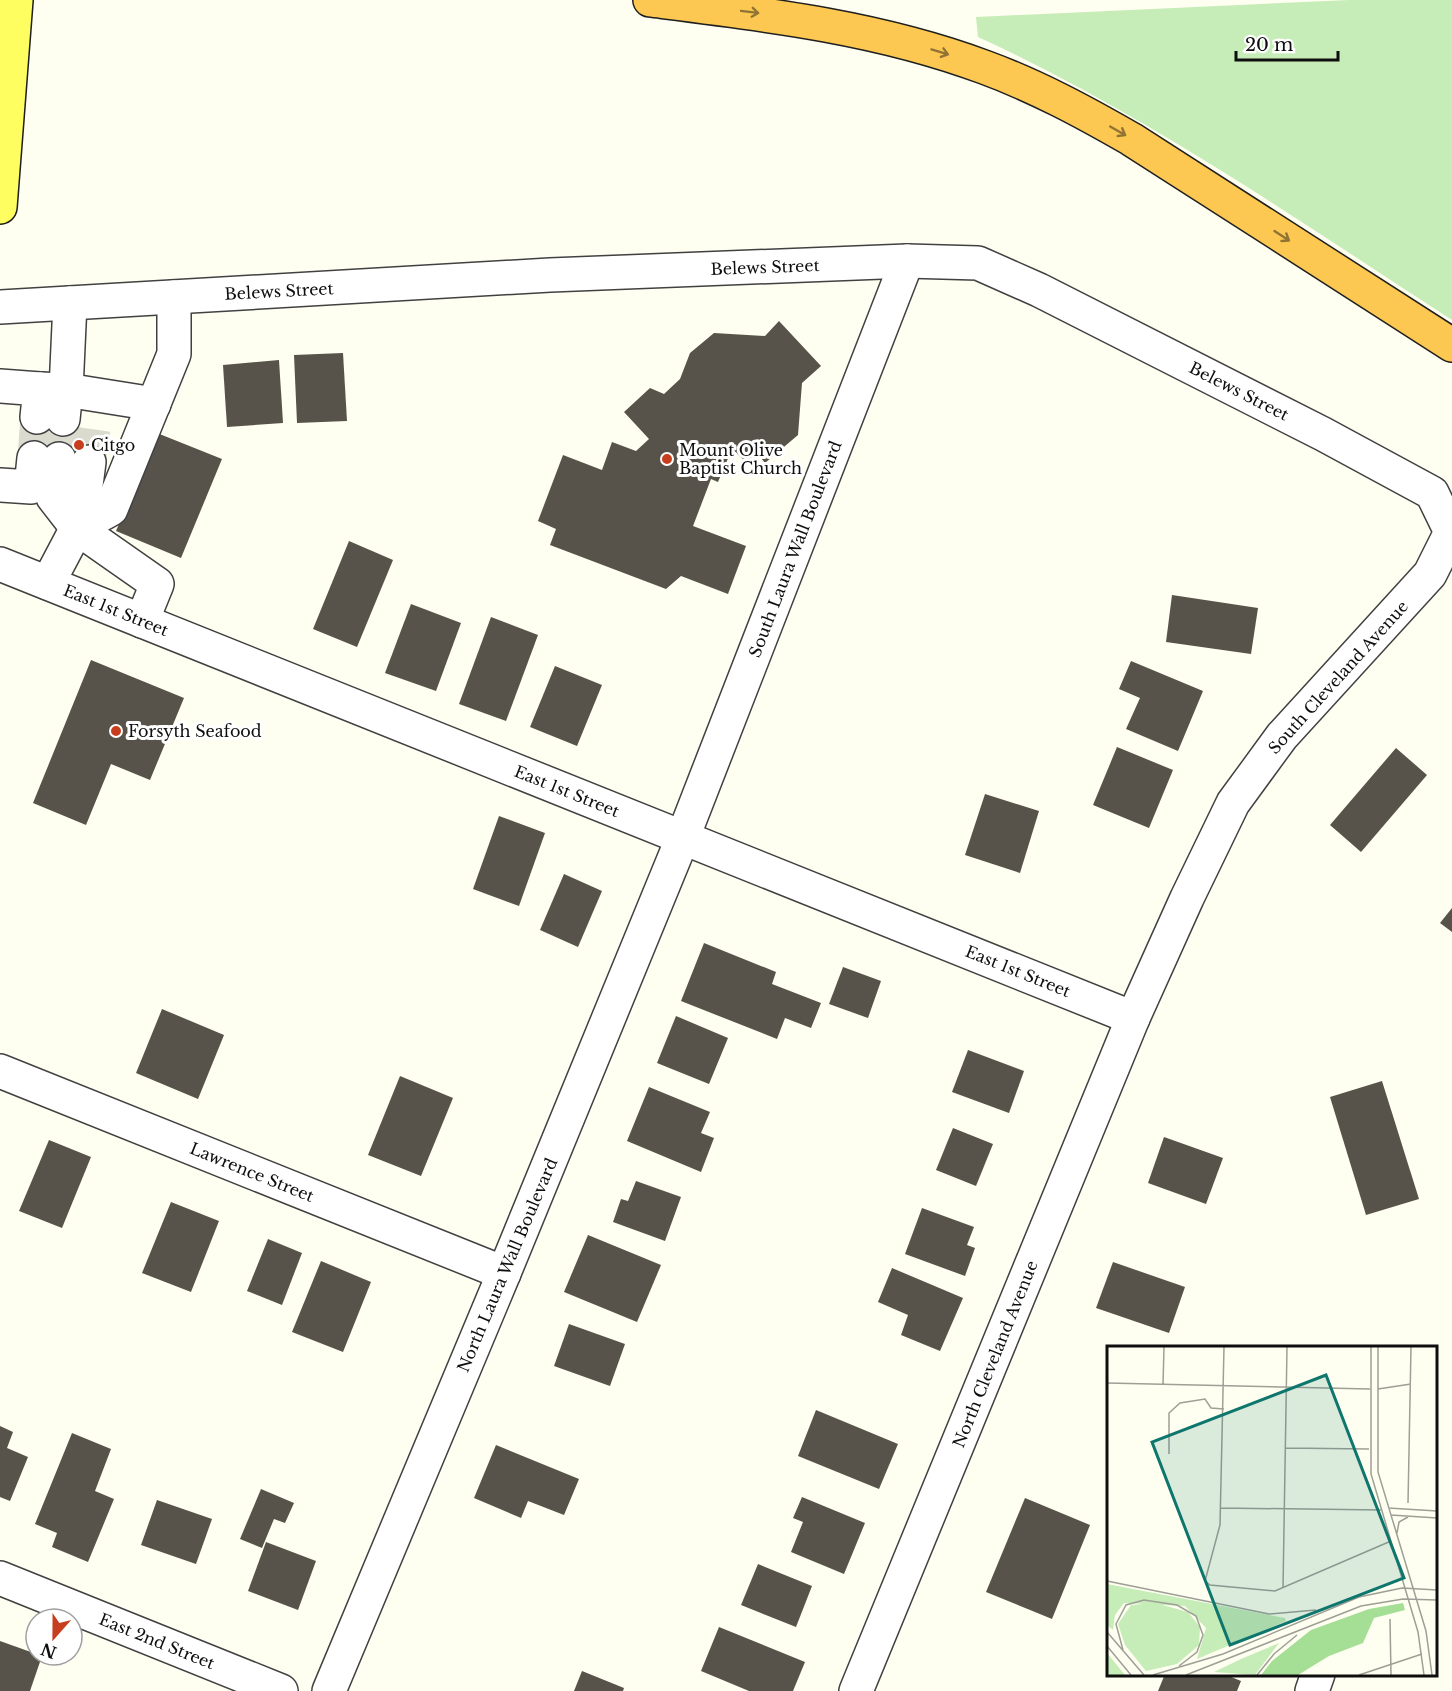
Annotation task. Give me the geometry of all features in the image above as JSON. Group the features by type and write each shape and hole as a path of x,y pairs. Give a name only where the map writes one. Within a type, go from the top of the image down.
{"highway":[{"path":"650,0 762,14 890,38 984,67 1033,87 1083,111 1131,139 1452,345"}],"main road":[{"path":"0,207 16,0"}],"street":[{"name":"Belews Street","path":"0,307 550,275 907,261 978,263 1039,290 1323,434 1432,494 1452,532"},
{"name":"South Laura Wall Boulevard","path":"683,837 907,261"},
{"path":"76,528 111,509 174,354 174,297"},
{"path":"67,405 70,303"},
{"path":"0,386 67,405 154,404"},
{"path":"44,475 76,528 157,584 142,621"},
{"path":"44,475 84,501 76,528 48,584"},
{"name":"South Cleveland Avenue","path":"1133,1018 1233,803 1282,736 1430,574 1452,532"},
{"name":"East 1st Street","path":"0,564 1133,1018"},
{"name":"North Laura Wall Boulevard","path":"329,1691 683,837"},
{"name":"North Cleveland Avenue","path":"856,1691 1133,1018"},
{"name":"Lawrence Street","path":"0,1071 504,1273"},
{"name":"East 2nd Street","path":"0,1578 281,1691"},
{"path":"1312,1691 1317,1676"}],"green space":[{"path":"1349,0 1452,0 1452,320 1279,207 1161,134 1101,99 978,37 976,17"}],"building":[{"name":"Mount Olive Baptist Church","path":"779,321 821,366 802,383 798,435 765,463 757,453 746,462 732,449 718,482 711,479 693,526 746,546 728,594 681,576 666,589 550,545 556,529 538,521 563,455 602,470 612,442 636,451 649,439 624,412 650,388 664,394 680,379 690,353 714,333 765,336"},
{"path":"343,353 347,421 297,423 294,355"},
{"path":"279,360 283,423 227,427 223,365"},
{"path":"157,433 222,459 181,558 116,531"},
{"path":"349,541 393,560 357,647 313,629"},
{"path":"1172,595 1258,608 1251,654 1166,642"},
{"path":"411,604 461,623 436,691 385,673"},
{"path":"491,617 538,635 506,721 459,704"},
{"name":"Forsyth Seafood","path":"91,660 184,698 150,780 111,764 86,825 33,803"},
{"path":"1131,661 1203,691 1178,751 1126,729 1140,698 1119,689"},
{"path":"555,666 602,685 577,746 530,727"},
{"path":"1117,747 1173,770 1149,828 1093,805"},
{"path":"1396,748 1427,775 1361,852 1330,825"},
{"path":"985,794 1039,811 1020,873 965,855"},
{"path":"499,816 545,833 519,906 473,889"},
{"path":"564,874 602,891 578,947 540,930"},
{"path":"1452,908 1452,932 1440,923"},
{"path":"704,943 776,972 772,984 821,1003 811,1028 785,1018 777,1039 681,1001"},
{"path":"843,967 881,981 868,1018 829,1004"},
{"path":"162,1009 224,1035 198,1099 136,1073"},
{"path":"676,1016 728,1038 709,1084 657,1063"},
{"path":"968,1050 1024,1071 1009,1113 952,1092"},
{"path":"400,1076 453,1098 421,1176 368,1155"},
{"path":"1382,1081 1419,1199 1366,1215 1330,1097"},
{"path":"649,1087 710,1112 701,1133 714,1138 701,1172 627,1141"},
{"path":"953,1128 993,1144 976,1186 936,1170"},
{"path":"1164,1137 1223,1158 1206,1204 1148,1183"},
{"path":"49,1140 91,1157 62,1228 19,1211"},
{"path":"636,1181 681,1197 665,1241 613,1222 621,1199 628,1201"},
{"path":"171,1202 219,1221 191,1292 142,1273"},
{"path":"922,1208 974,1227 967,1245 975,1248 965,1276 905,1254"},
{"path":"588,1235 661,1265 637,1322 564,1292"},
{"path":"268,1239 302,1253 282,1305 247,1291"},
{"path":"321,1261 371,1282 343,1352 292,1332"},
{"path":"1113,1262 1185,1287 1169,1333 1096,1308"},
{"path":"892,1268 963,1298 940,1351 901,1335 908,1315 878,1302"},
{"path":"569,1324 625,1344 610,1386 554,1366"},
{"path":"816,1410 898,1444 879,1489 798,1456"},
{"path":"0,1426 13,1432 7,1448 28,1457 10,1501 0,1497"},
{"path":"72,1433 111,1449 95,1491 114,1499 88,1562 52,1547 57,1533 35,1524"},
{"path":"496,1445 579,1479 564,1515 528,1501 521,1518 474,1498"},
{"path":"261,1489 294,1503 285,1523 274,1519 262,1548 240,1539"},
{"path":"802,1497 865,1523 844,1574 791,1552 803,1522 793,1518"},
{"path":"1025,1498 1090,1525 1052,1619 986,1592"},
{"path":"157,1500 212,1519 196,1564 141,1545"},
{"path":"266,1542 316,1561 298,1610 248,1591"},
{"path":"758,1564 812,1586 796,1627 741,1605"},
{"path":"719,1627 805,1662 793,1691 749,1691 701,1671"},
{"path":"0,1641 24,1650 24,1667 38,1667 30,1691 0,1691"},
{"path":"582,1671 624,1688 623,1691 574,1691"},
{"path":"1164,1676 1229,1676 1241,1681 1237,1691 1158,1691"}],"tunnel":[{"path":"34,458 37,417"},
{"path":"59,459 63,419"},
{"path":"89,462 95,421"}],"place":[{"name":"Citgo","path":"79,445"},
{"name":"Mount Olive Baptist Church","path":"667,459"},
{"name":"Forsyth Seafood","path":"116,731"}]}
